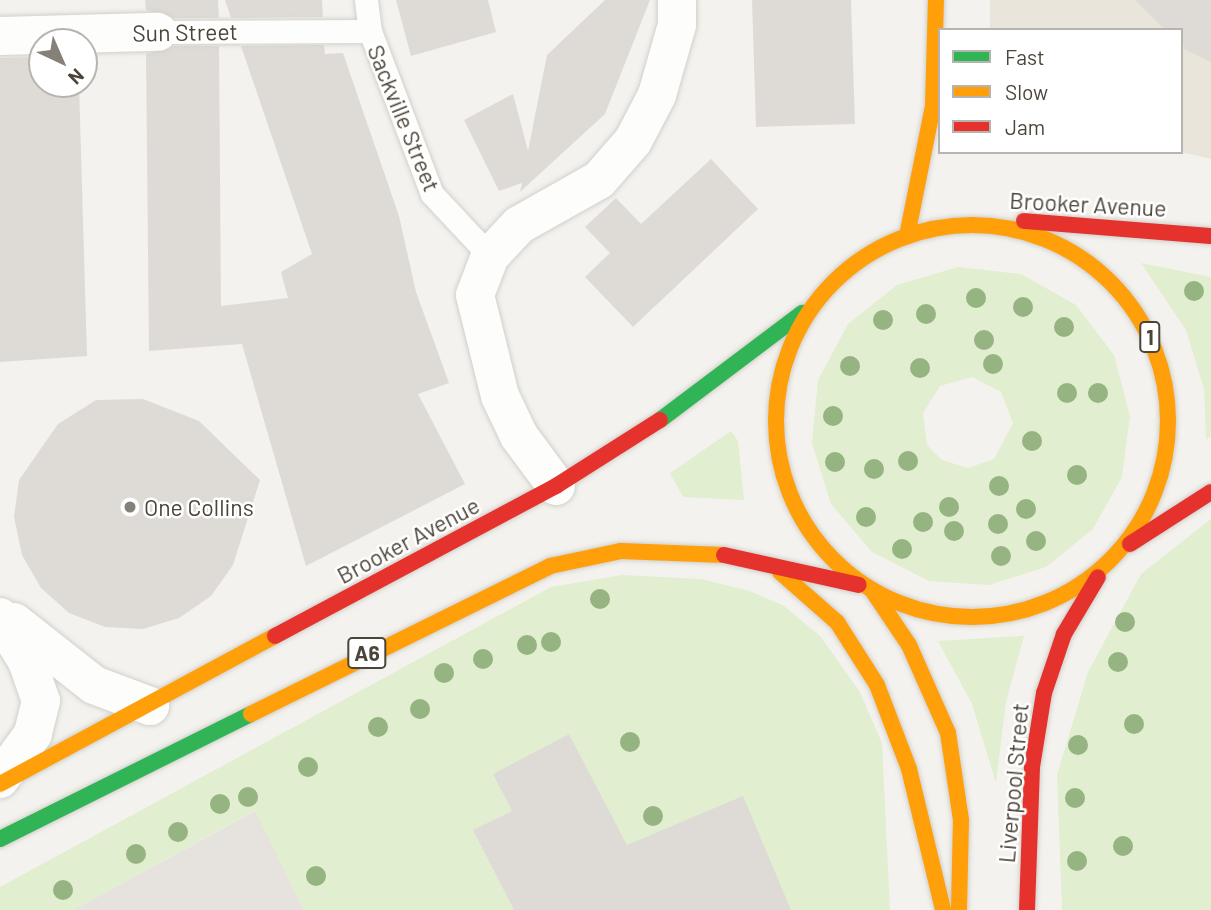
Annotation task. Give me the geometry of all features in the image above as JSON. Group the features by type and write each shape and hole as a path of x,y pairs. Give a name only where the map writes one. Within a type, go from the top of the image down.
{"main road":[{"path":"907,236 931,116 936,0"},
{"name":"Brooker Avenue","path":"962,224 1086,223 1211,236"},
{"name":"1","path":"1117,552 1155,492 1168,441 1167,389 1152,339 1106,276 1063,246 1014,228 962,224 907,236 857,262 816,301 779,383 780,463 813,536 870,588 933,613 994,616 1053,599 1117,552 1211,492"},
{"name":"Brooker Avenue","path":"0,784 556,486 698,394 816,301"},
{"path":"1117,552 1211,475"},
{"name":"A6","path":"0,839 550,566 663,549 756,561 870,588"},
{"name":"Liverpool Street","path":"1027,910 1032,767 1044,693 1064,634 1117,552"},
{"path":"756,561 825,608 877,685 906,760 943,910"},
{"name":"Liverpool Street","path":"870,588 915,656 948,733 961,820 959,910"}],"street":[{"path":"556,486 510,418 479,330 475,295 490,256 519,225 599,180 633,141 657,95 677,25 677,0"},
{"name":"Sun Street","path":"0,36 158,32"},
{"path":"0,608 94,685 149,706"},
{"path":"0,617 27,661 41,701 33,734 0,779"}],"lane":[{"name":"Sackville Street","path":"366,0 370,31 432,194 490,256"},
{"name":"Sun Street","path":"158,32 370,31"}],"shaded area":[{"path":"990,0 1211,0 1211,159 1183,152 1183,28 990,28"},
{"path":"255,811 304,910 73,910"}],"green space":[{"path":"1141,263 1211,277 1211,436 1206,440 1204,389 1186,330"},
{"path":"958,267 1021,274 1076,305 1114,355 1130,416 1122,477 1093,529 1046,567 989,585 929,581 872,552 831,504 812,443 818,380 848,324 897,285","holes":["972,377 1001,392 1013,423 994,459 968,468 942,460 927,445 923,413 940,386"]},
{"path":"731,431 738,441 744,500 683,497 670,473"},
{"path":"1211,519 1211,910 1062,910 1057,775 1088,672 1141,574"},
{"path":"622,575 701,579 750,591 784,606 820,636 860,692 882,743 890,910 791,910 636,863 569,734 494,774 512,811 474,830 514,910 304,910 254,811 73,910 0,910 0,887 551,587"},
{"path":"1024,636 1006,702 996,783 972,704 938,641"}],"building":[{"path":"145,0 218,0 219,18 174,18 146,10"},
{"path":"225,0 322,0 323,17 231,18"},
{"path":"396,0 488,0 496,32 411,56"},
{"path":"605,0 650,0 605,114 520,192 522,183 499,191 464,120 513,94 528,151 547,55"},
{"path":"752,0 851,0 855,124 756,127"},
{"path":"1135,0 1211,0 1211,62 1184,49 1183,28 1163,28"},
{"path":"324,45 325,54 343,53 399,216 416,292 449,383 418,394 465,484 306,566 242,344 149,351 146,54 174,46 219,46 221,306 288,298 281,272 312,254 241,46"},
{"path":"28,57 28,98 79,98 87,356 0,362 0,58"},
{"path":"711,159 758,209 633,327 585,277 610,253 585,227 616,198 641,224"},
{"name":"One Collins","path":"143,399 199,421 260,480 233,565 211,596 179,618 143,629 105,627 69,613 41,588 22,555 14,517 19,480 58,424 96,400"},
{"path":"569,734 627,845 743,796 791,910 514,910 473,830 512,811 493,774"}],"traffic: fast":[{"path":"660,420 802,313"},
{"path":"0,839 251,714"}],"traffic: slow":[{"path":"907,236 933,106 936,0"},
{"path":"972,225 1010,229 1047,240 1081,258 1111,282 1135,312 1153,346 1164,383 1168,421 1164,459 1153,496 1135,530 1111,560 1081,584 1047,602 1010,613 972,617 934,613 897,602 863,584 833,560 809,530 791,496 780,459 776,421 780,383 791,346 809,312 833,282 863,258 897,240 934,229 972,225"},
{"path":"251,714 550,566 621,551 724,555"},
{"path":"780,572 837,622 877,685 909,769 943,910"},
{"path":"872,590 909,645 948,733 961,820 959,910"},
{"path":"0,784 275,636"}],"traffic: jam":[{"path":"1024,221 1211,236"},
{"path":"275,636 556,486 660,420"},
{"path":"1130,544 1211,492"},
{"path":"724,555 859,585"},
{"path":"1027,910 1032,767 1044,693 1064,634 1098,577"}],"place":[{"name":"One Collins","path":"130,507"}]}
